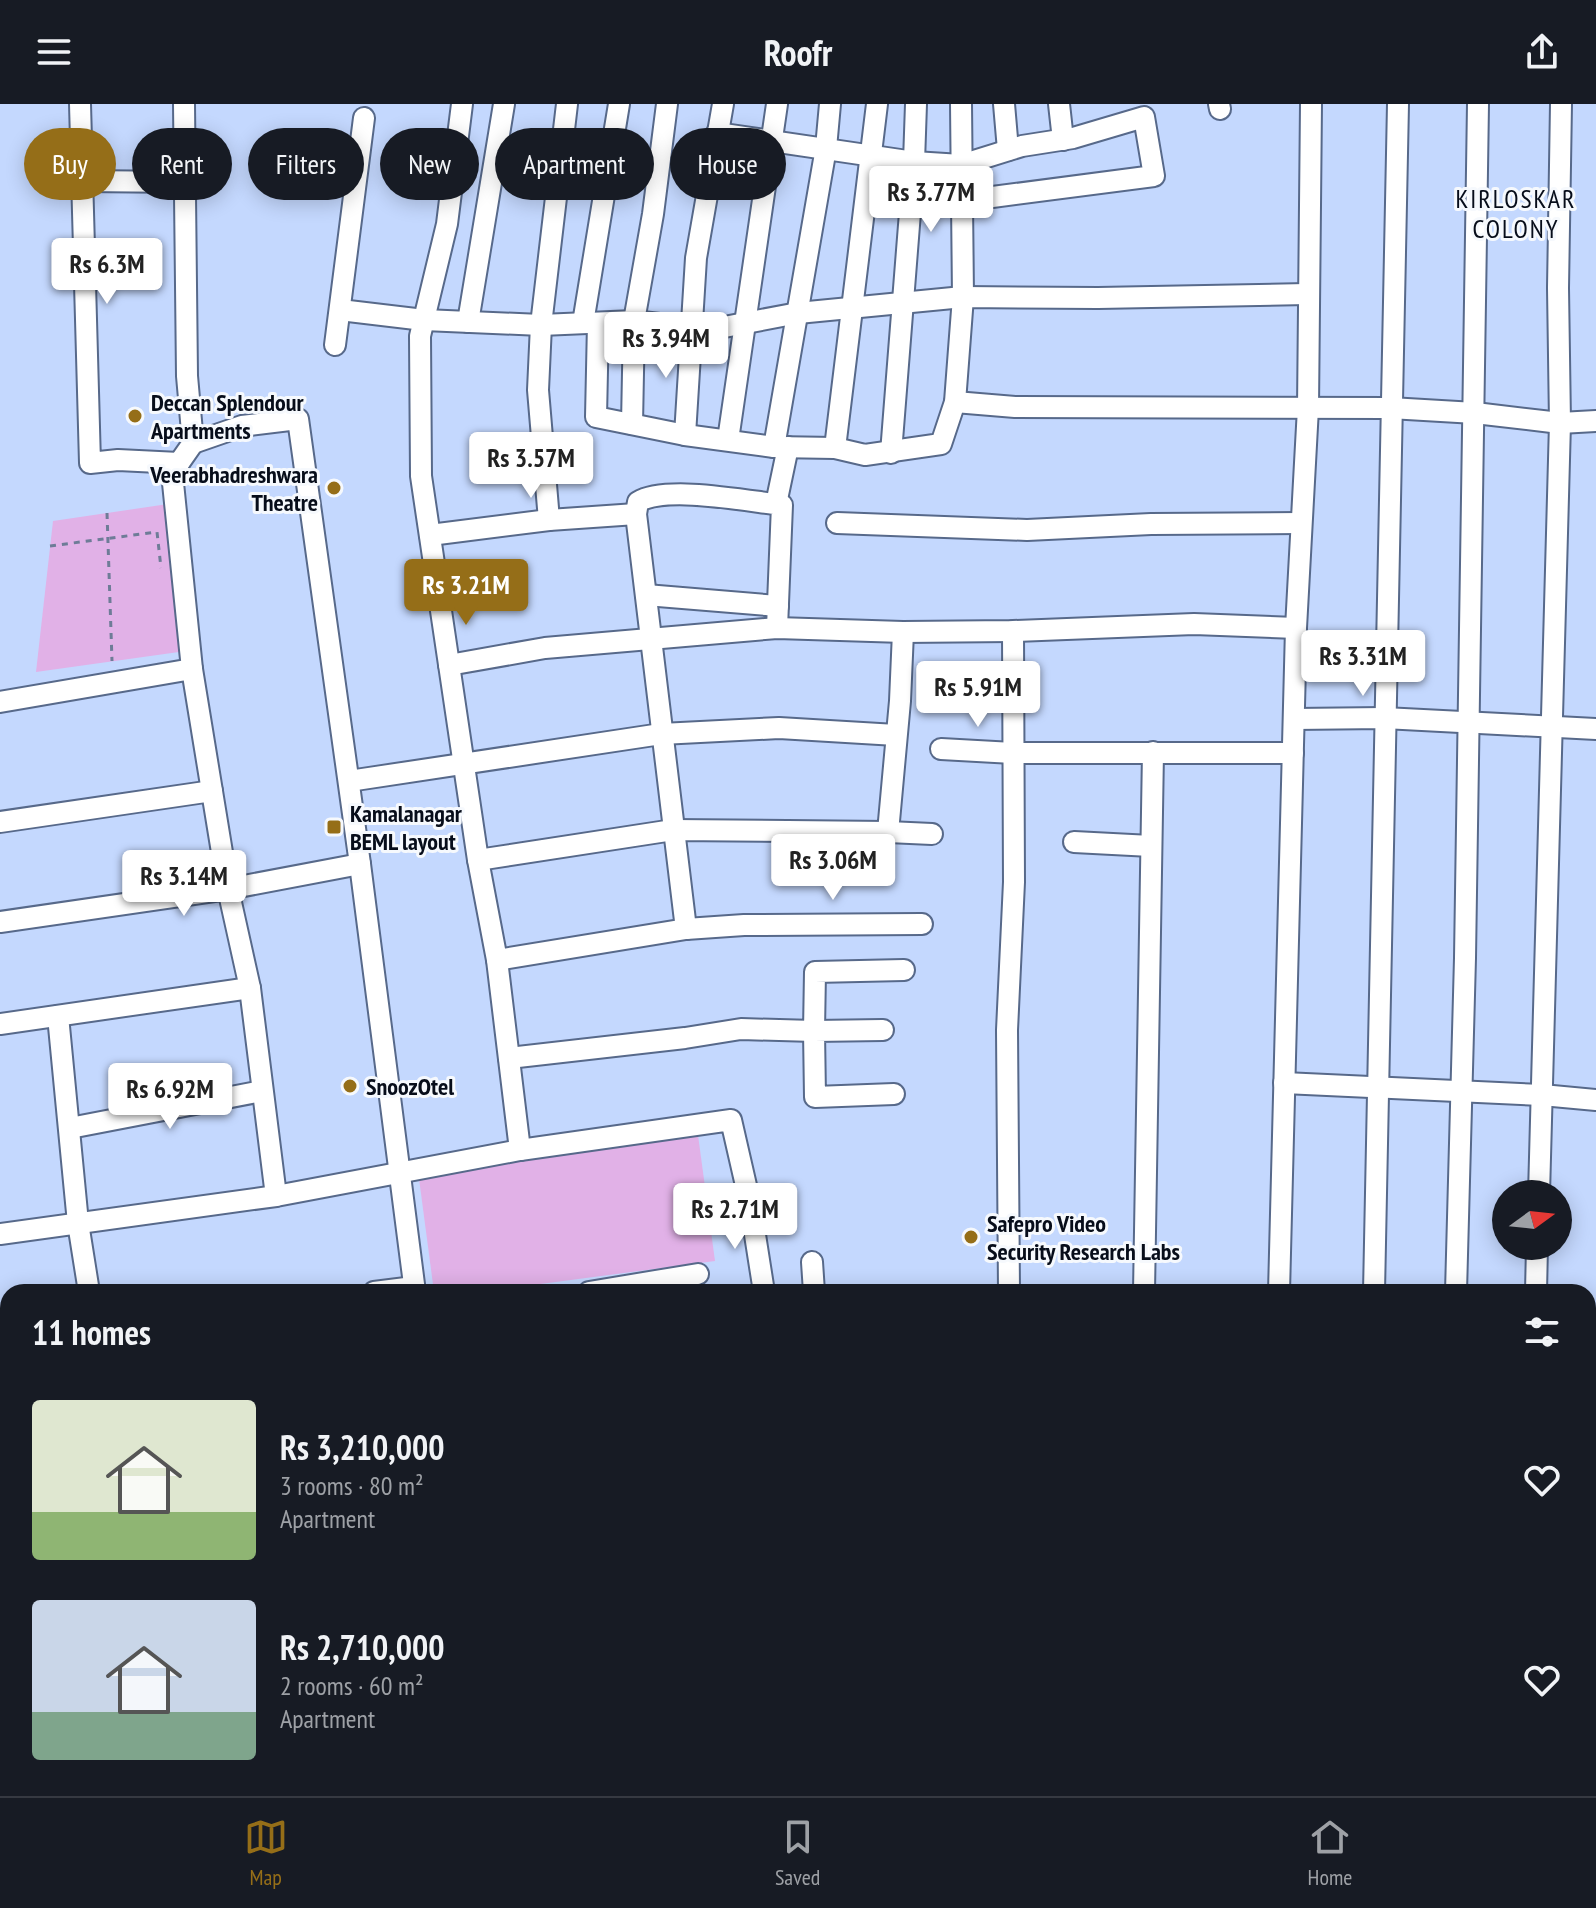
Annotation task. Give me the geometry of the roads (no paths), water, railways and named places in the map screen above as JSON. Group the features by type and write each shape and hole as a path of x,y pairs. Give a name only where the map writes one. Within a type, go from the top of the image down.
{"street":[{"path":"80,104 81,128"},
{"path":"184,104 184,128"},
{"path":"462,104 447,224 424,320 419,356 421,476 478,860 497,960 520,1150"},
{"path":"468,322 504,104"},
{"path":"549,520 538,390 541,325 567,104"},
{"path":"619,104 591,323 596,417 685,435 781,447 835,448 865,455 941,444 955,402 963,297 961,104"},
{"path":"632,424 634,321 653,214 667,104"},
{"path":"718,128 723,104"},
{"path":"774,128 777,104"},
{"path":"776,504 798,313 826,148 830,104"},
{"path":"835,448 877,104"},
{"path":"891,453 916,104"},
{"path":"1004,104 1008,150"},
{"path":"1059,104 1063,140"},
{"path":"1279,1284 1296,628 1308,408 1311,104"},
{"path":"1374,1284 1398,104"},
{"path":"1456,1284 1475,413 1478,104"},
{"path":"1539,1180 1560,423 1558,288 1561,104"},
{"path":"786,144 914,162 961,165 1008,150 1063,140 1144,110 1154,176 962,201"},
{"path":"335,345 364,118"},
{"path":"83,200 90,463 118,460 179,463"},
{"path":"185,200 187,376 193,443"},
{"path":"685,435 696,258 706,200"},
{"path":"728,440 763,200"},
{"path":"340,310 424,320 541,325 634,321 719,328 798,313 963,297 1307,294"},
{"path":"955,402 1015,407 1390,408 1475,413 1560,423 1596,421"},
{"path":"276,1196 250,988 228,889 192,669 173,483 179,463 193,443 242,426 298,419 414,1284"},
{"path":"686,929 636,514 638,502 648,496 668,493 782,505 777,628"},
{"path":"430,535 549,520 636,514"},
{"path":"837,523 1027,530 1151,524 1301,523"},
{"path":"646,595 778,606"},
{"path":"449,665 545,648 777,628 903,632 1194,624 1296,628"},
{"path":"1009,1284 1007,1030 1014,882 1013,631"},
{"path":"888,832 903,632"},
{"path":"0,702 192,669"},
{"path":"1294,719 1384,718 1596,729"},
{"path":"349,781 661,734 779,728 896,735"},
{"path":"941,749 1013,753 1293,753"},
{"path":"1144,1284 1153,752"},
{"path":"0,822 212,791"},
{"path":"478,860 673,830 932,834"},
{"path":"1074,842 1151,846"},
{"path":"0,922 228,889 360,864"},
{"path":"497,960 686,929 922,924"},
{"path":"894,1094 815,1097 815,972 904,970"},
{"path":"0,1024 250,988"},
{"path":"58,1016 78,1223 88,1284"},
{"path":"509,1058 741,1029 883,1030"},
{"path":"1284,1083 1596,1100"},
{"path":"70,1128 262,1091"},
{"path":"0,1234 276,1196 520,1150 731,1120 750,1203 763,1284"},
{"path":"1536,1284 1537,1260"},
{"path":"812,1262 813,1284"},
{"path":"637,1284 698,1274"}],"place":[{"name":"Deccan Splendour Apartments","path":"135,416"},
{"name":"Veerabhadreshwara Theatre","path":"334,488"},
{"name":"Kamalanagar BEML layout","path":"334,827"},
{"name":"SnoozOtel","path":"350,1086"},
{"name":"Safepro Video Security Research Labs","path":"971,1237"}],"district":[{"name":"KIRLOSKAR COLONY","path":"1516,213"}]}
